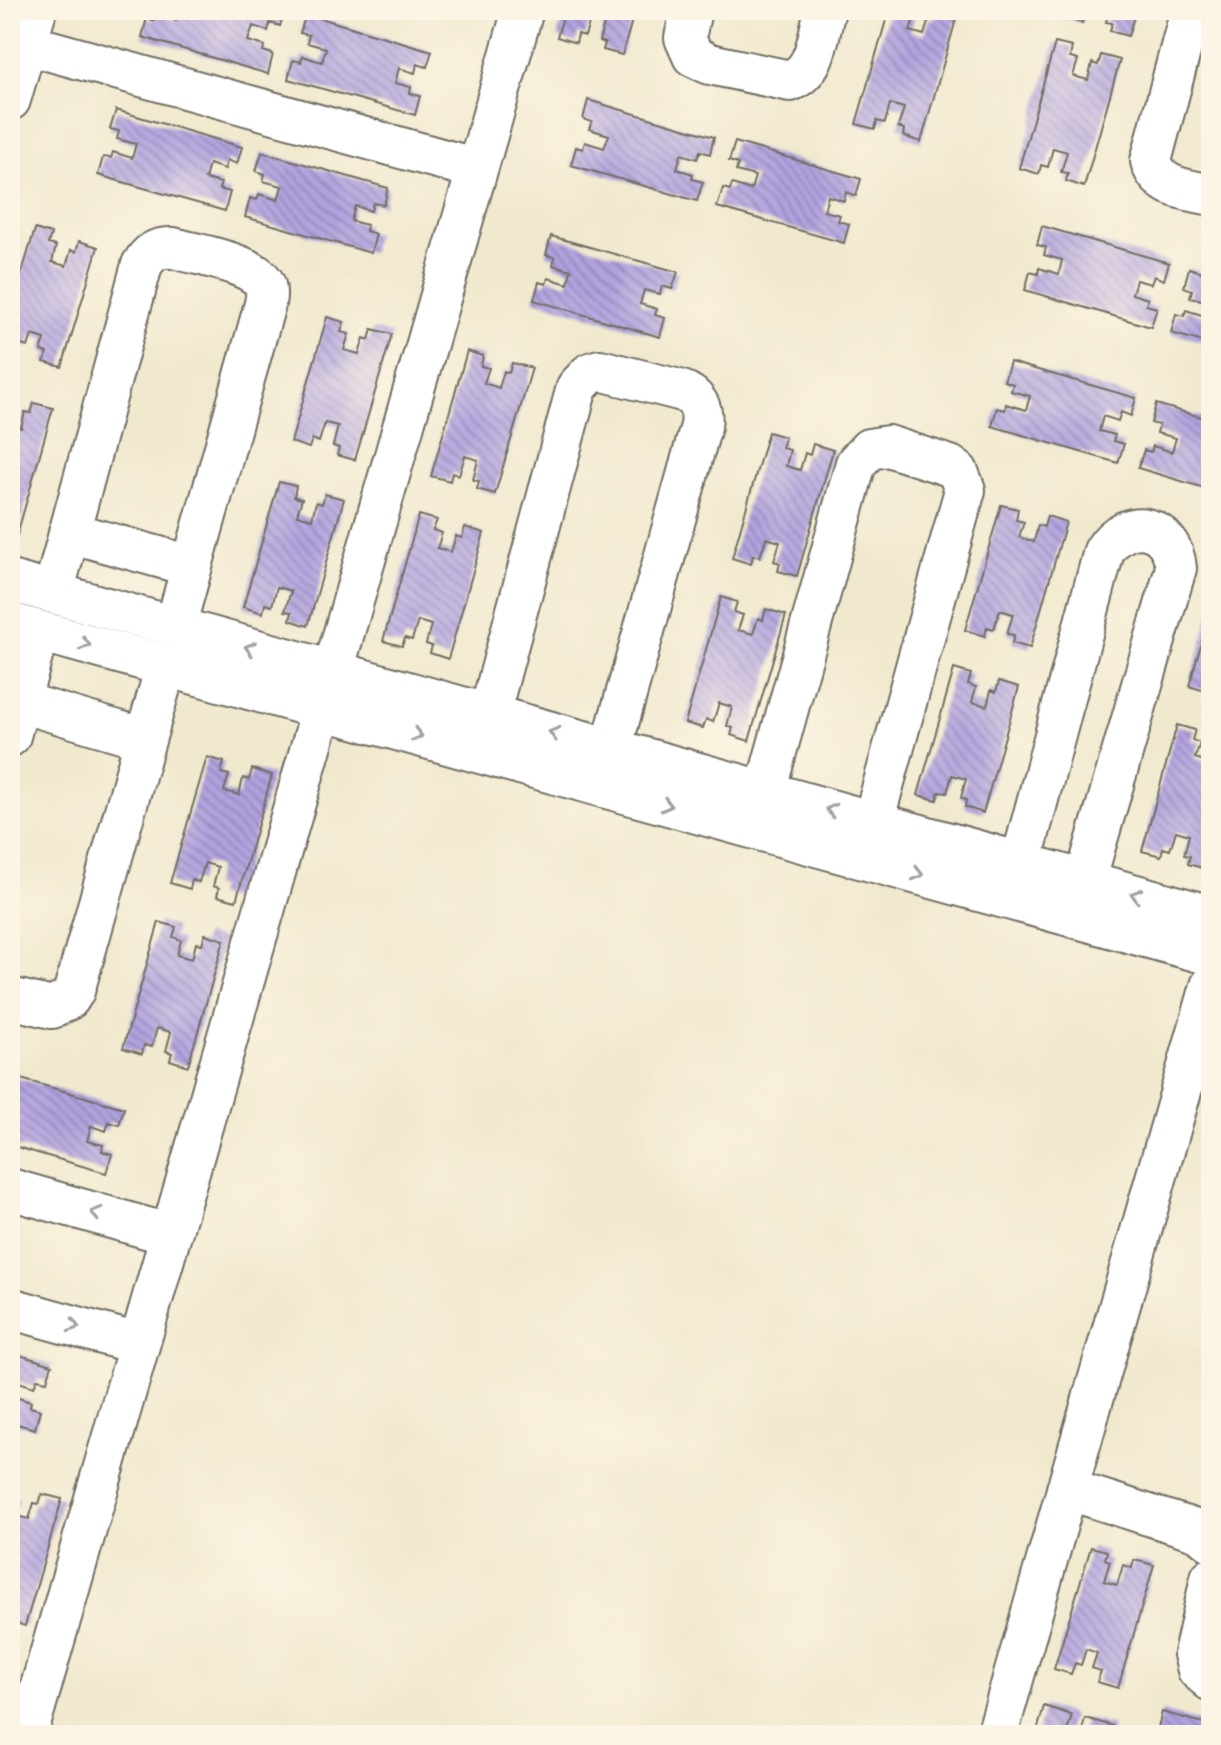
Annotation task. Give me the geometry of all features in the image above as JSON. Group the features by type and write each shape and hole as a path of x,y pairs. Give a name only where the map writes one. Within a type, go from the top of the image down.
{"street":[{"path":"27,1735 320,709 348,675 477,169 523,10"},
{"path":"691,10 685,38 693,56 710,64 780,81 799,78 807,72 825,10"},
{"path":"1191,10 1151,161 1158,178 1166,184 1211,195"},
{"path":"10,100 31,27 477,169"},
{"path":"53,593 146,256 164,247 229,263 260,277 265,285 265,304 175,627"},
{"path":"489,715 577,387 590,373 600,370 679,390 688,393 701,407 701,426 611,749"},
{"path":"765,792 856,463 869,449 888,446 950,466 958,472 965,490 873,822"},
{"path":"1021,863 1104,551 1110,540 1121,532 1134,528 1147,529 1169,543 1175,555 1176,568 1085,881"},
{"path":"69,532 191,566"},
{"path":"10,581 1085,881 1196,931"},
{"path":"145,739 15,719 25,627 320,709 1196,931"},
{"path":"295,661 320,709"},
{"path":"10,998 52,1008 61,1005 74,991 166,666"},
{"path":"997,1735 1211,986"},
{"path":"10,1189 171,1235"},
{"path":"10,1308 138,1344"},
{"path":"1067,1489 1199,1531 1211,1541"},
{"path":"1211,1578 1194,1654 1198,1670 1211,1681"}],"building":[{"path":"178,10 285,10 280,26 270,23 268,31 253,26 248,41 265,46 263,51 273,54 268,74 142,37 147,18 154,21 156,14 176,20"},
{"path":"565,10 635,10 622,55 603,50 605,43 599,41 605,21 591,17 585,36 578,34 576,43 557,37"},
{"path":"889,10 907,10 906,13 915,15 910,31 924,35 929,19 934,21 937,10 957,16 921,142 903,136 904,129 898,127 904,108 890,104 885,123 877,121 875,129 856,124"},
{"path":"1066,10 1094,10 1092,17 1085,15 1082,23 1064,18"},
{"path":"1109,10 1136,10 1128,36 1110,31 1112,23 1106,22"},
{"path":"306,14 432,51 427,67 417,64 415,73 399,68 395,83 411,87 410,93 420,96 415,115 288,79 293,60 301,62 302,56 322,62 326,48 307,43 309,35 300,33"},
{"path":"1055,43 1072,47 1070,58 1078,60 1073,76 1088,80 1092,63 1098,65 1101,55 1120,60 1084,187 1066,181 1068,173 1061,172 1067,152 1053,148 1048,167 1041,165 1039,174 1019,168"},
{"path":"588,100 714,137 710,154 700,151 697,159 681,154 677,169 693,174 692,179 703,182 697,201 571,165 576,147 583,149 585,142 604,148 609,135 589,129 592,122 583,119"},
{"path":"116,110 242,147 237,164 227,160 225,169 209,164 205,179 221,183 219,189 230,192 225,211 98,175 103,157 111,158 113,152 132,158 136,144 117,139 119,131 110,129"},
{"path":"735,142 861,179 856,196 846,192 844,201 828,196 824,211 840,215 838,221 849,224 844,243 717,207 723,188 730,190 732,184 751,190 755,176 736,171 738,164 729,161"},
{"path":"262,152 388,188 384,205 373,203 371,211 355,206 351,221 367,225 366,231 376,234 371,253 245,217 250,198 257,200 259,194 278,200 282,186 263,181 265,174 256,171"},
{"path":"1042,226 1169,263 1164,280 1154,276 1151,284 1136,280 1132,294 1148,299 1146,305 1157,308 1151,327 1025,290 1030,272 1038,274 1039,268 1059,274 1062,260 1044,255 1046,247 1037,245"},
{"path":"35,229 51,234 48,244 56,246 52,262 66,266 71,250 76,252 79,241 98,247 62,367 44,362 47,353 41,351 45,339 32,335 28,347 18,344 15,354 10,353 10,312"},
{"path":"551,236 678,272 672,289 662,286 660,294 644,290 640,304 657,309 655,315 665,318 660,337 534,300 539,282 546,284 548,278 568,284 571,270 553,265 555,257 546,255"},
{"path":"1189,268 1211,275 1211,344 1171,333 1176,314 1184,316 1186,310 1205,316 1209,302 1190,297 1192,290 1184,287"},
{"path":"327,317 344,322 341,332 349,334 344,350 359,354 364,338 369,340 372,329 392,334 355,460 337,455 339,448 333,446 338,426 325,423 319,442 312,439 309,448 291,442"},
{"path":"467,351 483,356 481,366 489,368 484,383 499,388 504,371 509,373 512,363 532,368 495,494 477,489 479,481 473,480 478,460 465,456 459,475 452,473 450,481 431,476"},
{"path":"1010,362 1136,398 1131,416 1121,412 1118,421 1103,416 1099,431 1115,435 1113,441 1124,444 1118,463 992,426 997,408 1005,410 1006,404 1026,410 1030,396 1011,391 1013,384 1004,381"},
{"path":"34,403 53,408 17,535 10,532 10,425 21,428 25,412 31,413"},
{"path":"1156,404 1211,420 1211,490 1138,468 1144,450 1151,452 1153,446 1172,452 1176,438 1157,433 1159,425 1151,423"},
{"path":"768,432 785,437 782,448 790,450 786,466 800,470 805,453 810,455 813,444 833,450 797,576 778,571 780,563 774,561 780,542 766,538 760,557 753,555 751,564 732,558"},
{"path":"279,482 296,486 294,497 302,499 297,515 312,519 316,502 322,504 325,494 344,499 308,626 290,620 292,612 285,611 291,591 277,587 272,606 265,604 263,613 243,607"},
{"path":"1001,505 1018,509 1016,520 1024,522 1019,537 1034,542 1038,525 1044,527 1047,516 1066,522 1030,648 1012,643 1014,635 1007,634 1013,614 1000,610 994,629 987,627 985,636 965,630"},
{"path":"419,515 437,520 433,530 442,533 437,548 451,552 456,536 462,538 465,527 484,533 448,659 430,653 432,646 426,644 431,625 418,621 412,640 405,638 402,646 383,641"},
{"path":"721,597 737,602 734,612 743,615 738,630 753,634 758,618 763,620 766,609 786,615 749,741 731,735 733,728 727,726 732,707 719,703 713,722 706,719 703,728 685,723"},
{"path":"1210,612 1211,683 1208,692 1189,686"},
{"path":"954,669 971,674 968,684 976,687 972,702 987,706 991,690 996,692 999,681 1019,687 983,813 965,807 966,800 961,798 966,779 952,775 947,793 939,792 937,800 918,795"},
{"path":"1177,725 1195,730 1192,740 1200,743 1195,758 1211,763 1211,853 1206,869 1188,864 1190,856 1184,855 1189,835 1176,831 1170,850 1163,848 1161,856 1142,851"},
{"path":"207,757 224,762 221,773 229,775 224,791 239,795 243,778 249,780 252,769 272,775 236,901 217,896 219,888 213,886 218,867 205,863 199,882 192,880 190,889 170,883"},
{"path":"159,922 176,927 173,937 181,940 177,955 192,959 196,943 202,944 205,934 224,940 188,1066 170,1060 172,1053 166,1051 171,1032 157,1028 152,1047 144,1045 142,1054 123,1048"},
{"path":"10,1076 124,1108 119,1125 109,1122 106,1131 91,1126 87,1141 103,1145 102,1151 112,1154 106,1173 10,1145 10,1119 14,1120 18,1106 10,1104"},
{"path":"10,1352 52,1365 47,1381 37,1379 34,1387 19,1382 15,1397 31,1402 30,1407 40,1410 35,1429 10,1422"},
{"path":"42,1494 62,1499 25,1626 10,1621 10,1497 19,1499 14,1515 29,1519 34,1503 39,1504"},
{"path":"1091,1547 1107,1551 1105,1559 1110,1561 1104,1581 1117,1585 1123,1565 1132,1568 1134,1560 1154,1565 1118,1688 1097,1682 1101,1671 1092,1668 1097,1653 1086,1649 1081,1665 1075,1663 1071,1674 1054,1669"},
{"path":"1044,1706 1072,1715 1066,1735 1036,1735"},
{"path":"1162,1712 1211,1725 1211,1735 1156,1735"},
{"path":"1085,1718 1113,1726 1110,1735 1081,1735"}]}
